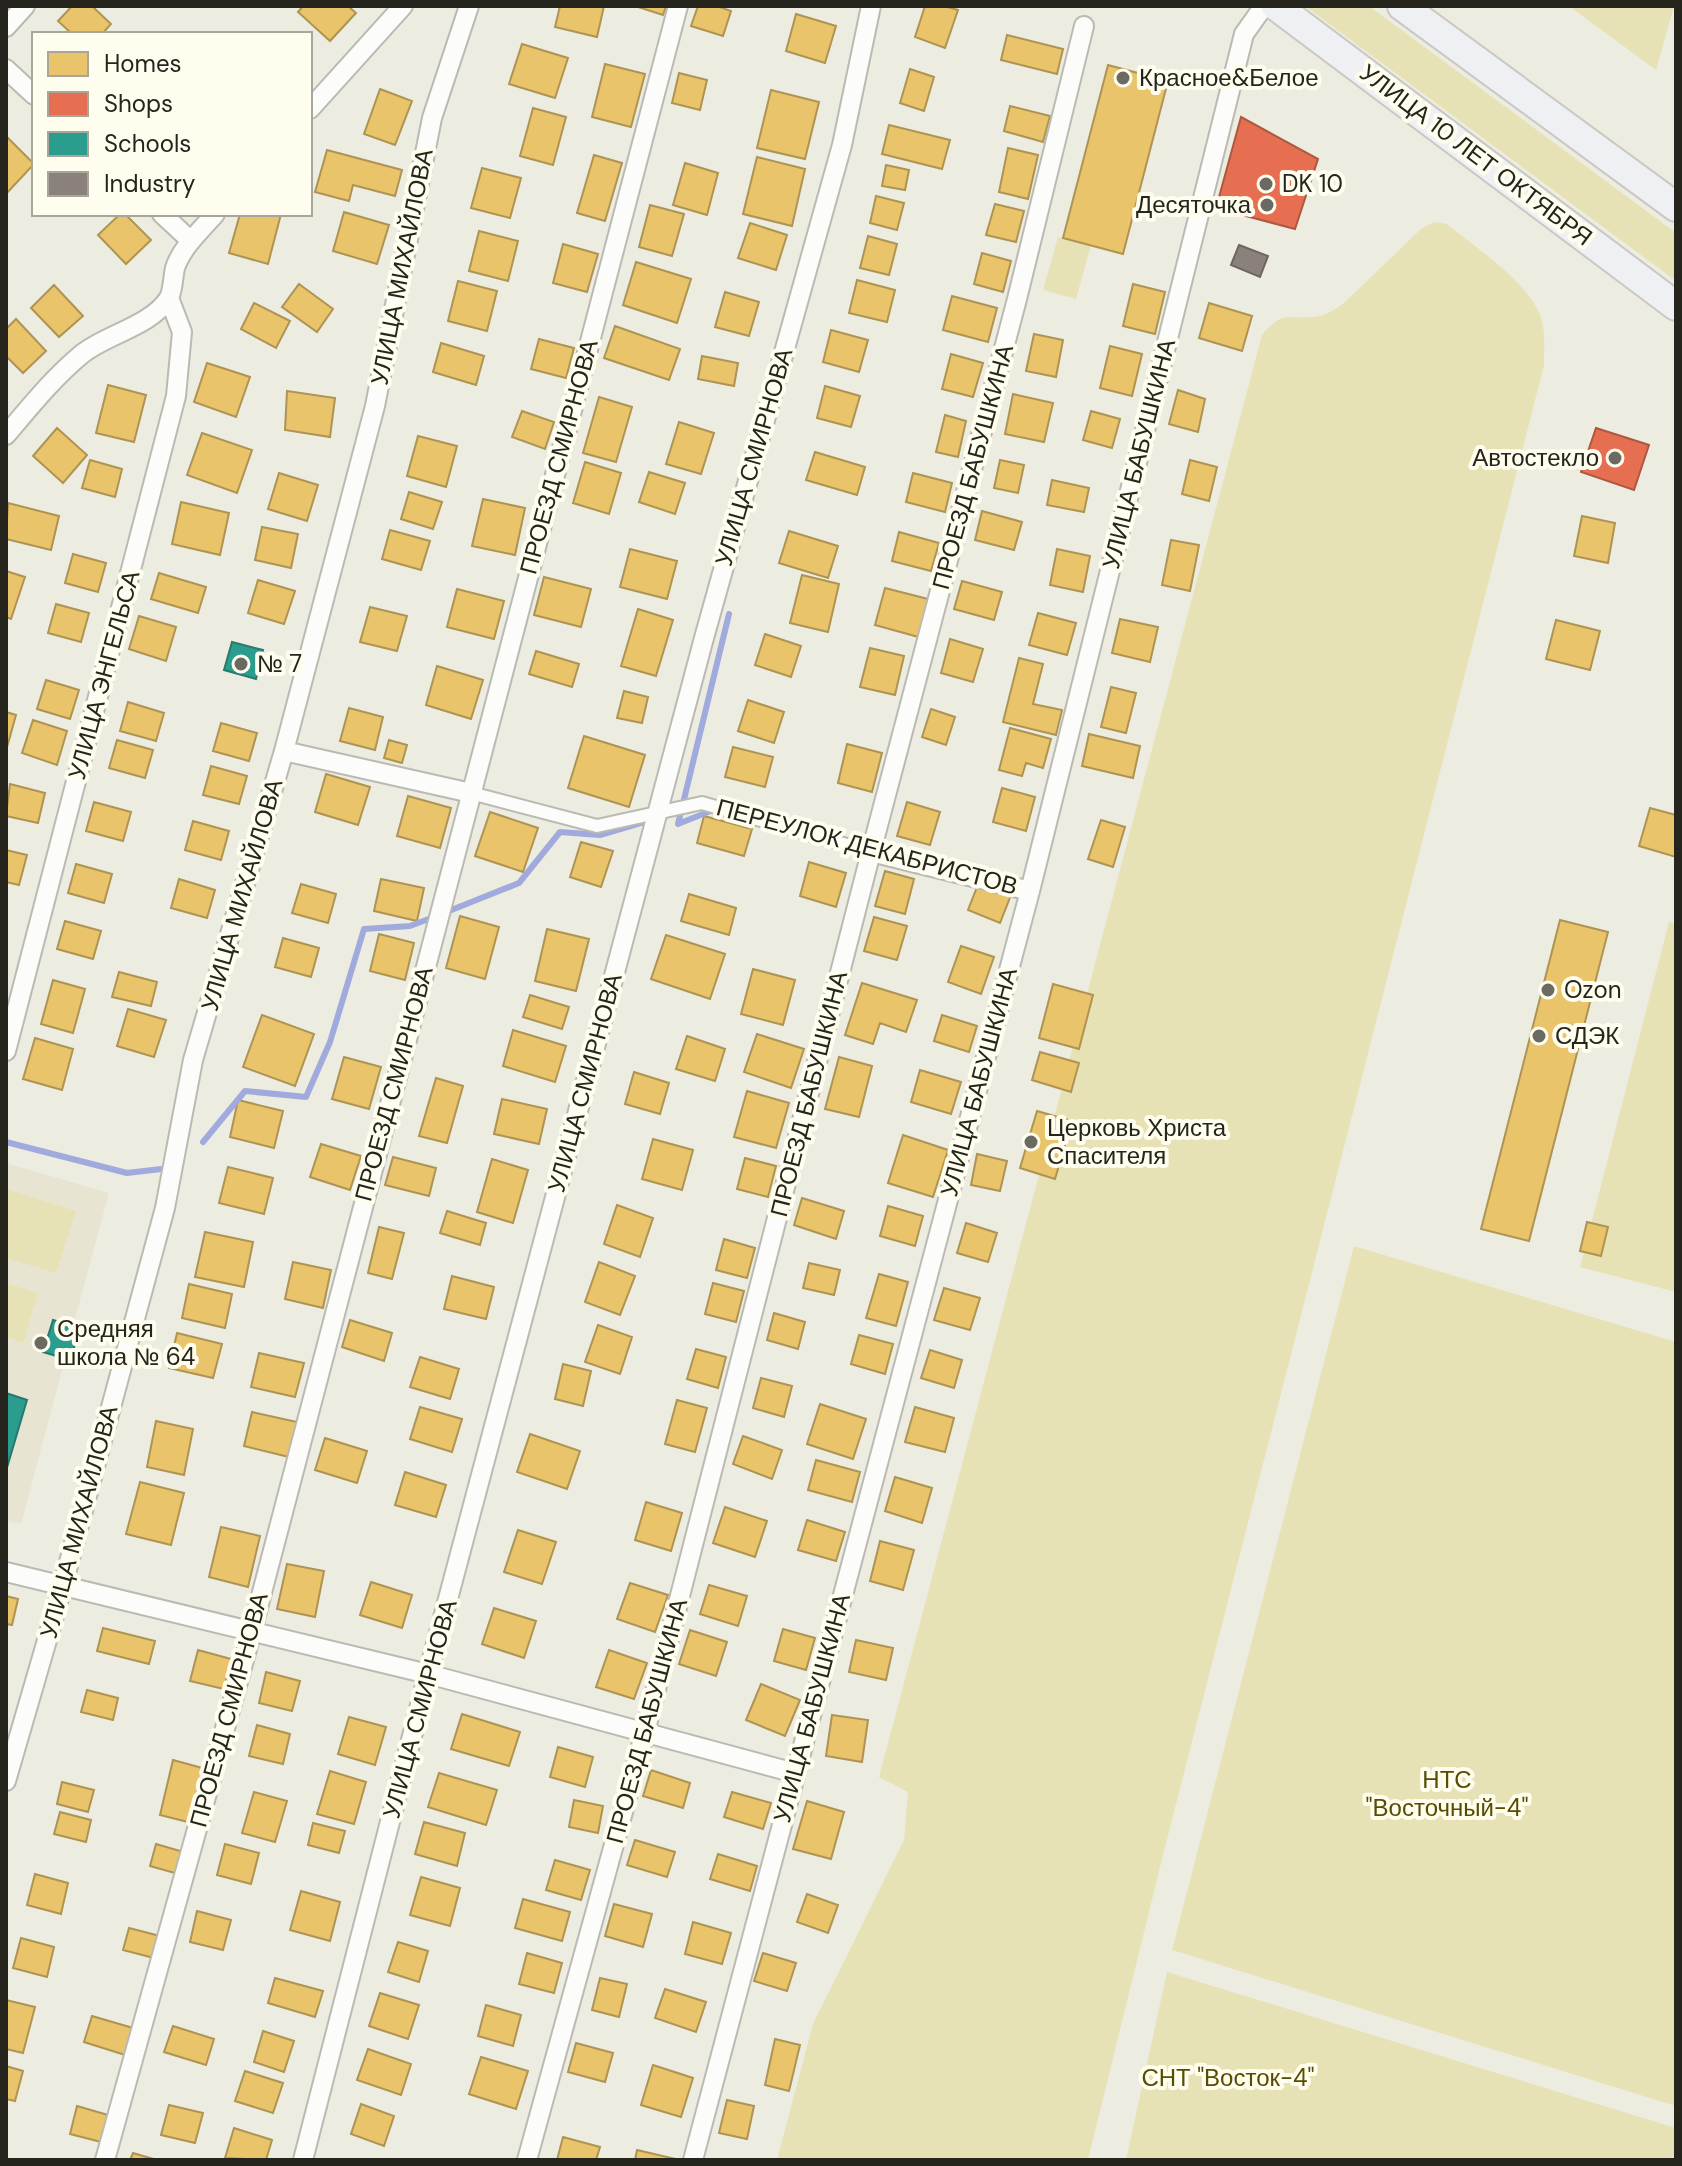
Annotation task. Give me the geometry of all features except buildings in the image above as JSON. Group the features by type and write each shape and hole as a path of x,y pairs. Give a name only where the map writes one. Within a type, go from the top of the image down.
{"main road":[{"name":"УЛИЦА 10 ЛЕТ ОКТЯБРЯ","path":"1276,6 1676,306"},
{"path":"1402,6 1676,207"}],"street":[{"path":"6,27 25,6"},
{"path":"312,107 403,6"},
{"name":"УЛИЦА МИХАЙЛОВА","path":"6,1781 165,1208 193,1060 284,751 375,406 432,118 469,6"},
{"name":"ПРОЕЗД СМИРНОВА","path":"105,2160 250,1631 678,6"},
{"name":"УЛИЦА СМИРНОВА","path":"303,2160 428,1674 657,813 842,145 871,6"},
{"name":"УЛИЦА БАБУШКИНА","path":"693,2160 1030,891 1244,34 1264,6"},
{"name":"ПРОЕЗД БАБУШКИНА","path":"527,2160 645,1732 1017,299 1084,26"},
{"path":"6,69 32,93"},
{"path":"164,216 191,241"},
{"path":"6,435 54,379 83,354 106,338 138,326 169,298 176,265 191,241 213,216"},
{"name":"УЛИЦА ЭНГЕЛЬСА","path":"6,1051 176,396 182,332 169,298"},
{"name":"ПЕРЕУЛОК ДЕКАБРИСТОВ","path":"284,751 471,793 597,826 702,803 871,852 1030,891"},
{"path":"6,1572 428,1674 795,1773"}],"shaded area":[{"name":"Средняя школа № 64","path":"6,1163 109,1193 73,1326 80,1328 70,1360 65,1359 21,1524 6,1521"}],"green space":[{"path":"1305,6 1369,6 1676,233 1676,281"},
{"path":"1569,6 1674,6 1656,70"},
{"path":"1434,222 1447,224 1524,289 1542,321 1544,365 1163,1855 1088,2160 777,2160 813,2024 904,1840 908,1792 879,1777 1262,335 1275,322 1286,317 1318,316 1337,308 1421,229"},
{"path":"1058,237 1091,245 1076,299 1043,290"},
{"path":"1669,922 1676,924 1676,1292 1580,1267"},
{"path":"6,1189 76,1211 56,1273 6,1258"},
{"name":"НТС \"Восточный-4\"","path":"1354,1246 1676,1342 1676,2106 1172,1950"},
{"path":"6,1283 38,1293 23,1343 6,1337"},
{"name":"СНТ \"Восток-4\"","path":"1167,1972 1676,2128 1676,2160 1126,2160"}],"waterway":[{"path":"678,824 729,614"},
{"path":"678,824 713,810"},
{"path":"444,913 519,883 560,832 600,835 644,822"},
{"path":"203,1142 245,1091 306,1097 330,1042 364,929 410,926 434,917"},
{"path":"6,1142 127,1173 161,1169"}],"place":[{"name":"Красное&Белое","path":"1123,78"},
{"name":"DK 10","path":"1266,184"},
{"name":"Десяточка","path":"1267,205"},
{"name":"Автостекло","path":"1615,458"},
{"name":"№ 7","path":"241,664"},
{"name":"Ozon","path":"1548,990"},
{"name":"СДЭК","path":"1539,1036"},
{"name":"Церковь Христа Спасителя","path":"1031,1142"},
{"name":"Средняя школа № 64","path":"41,1343"}]}
